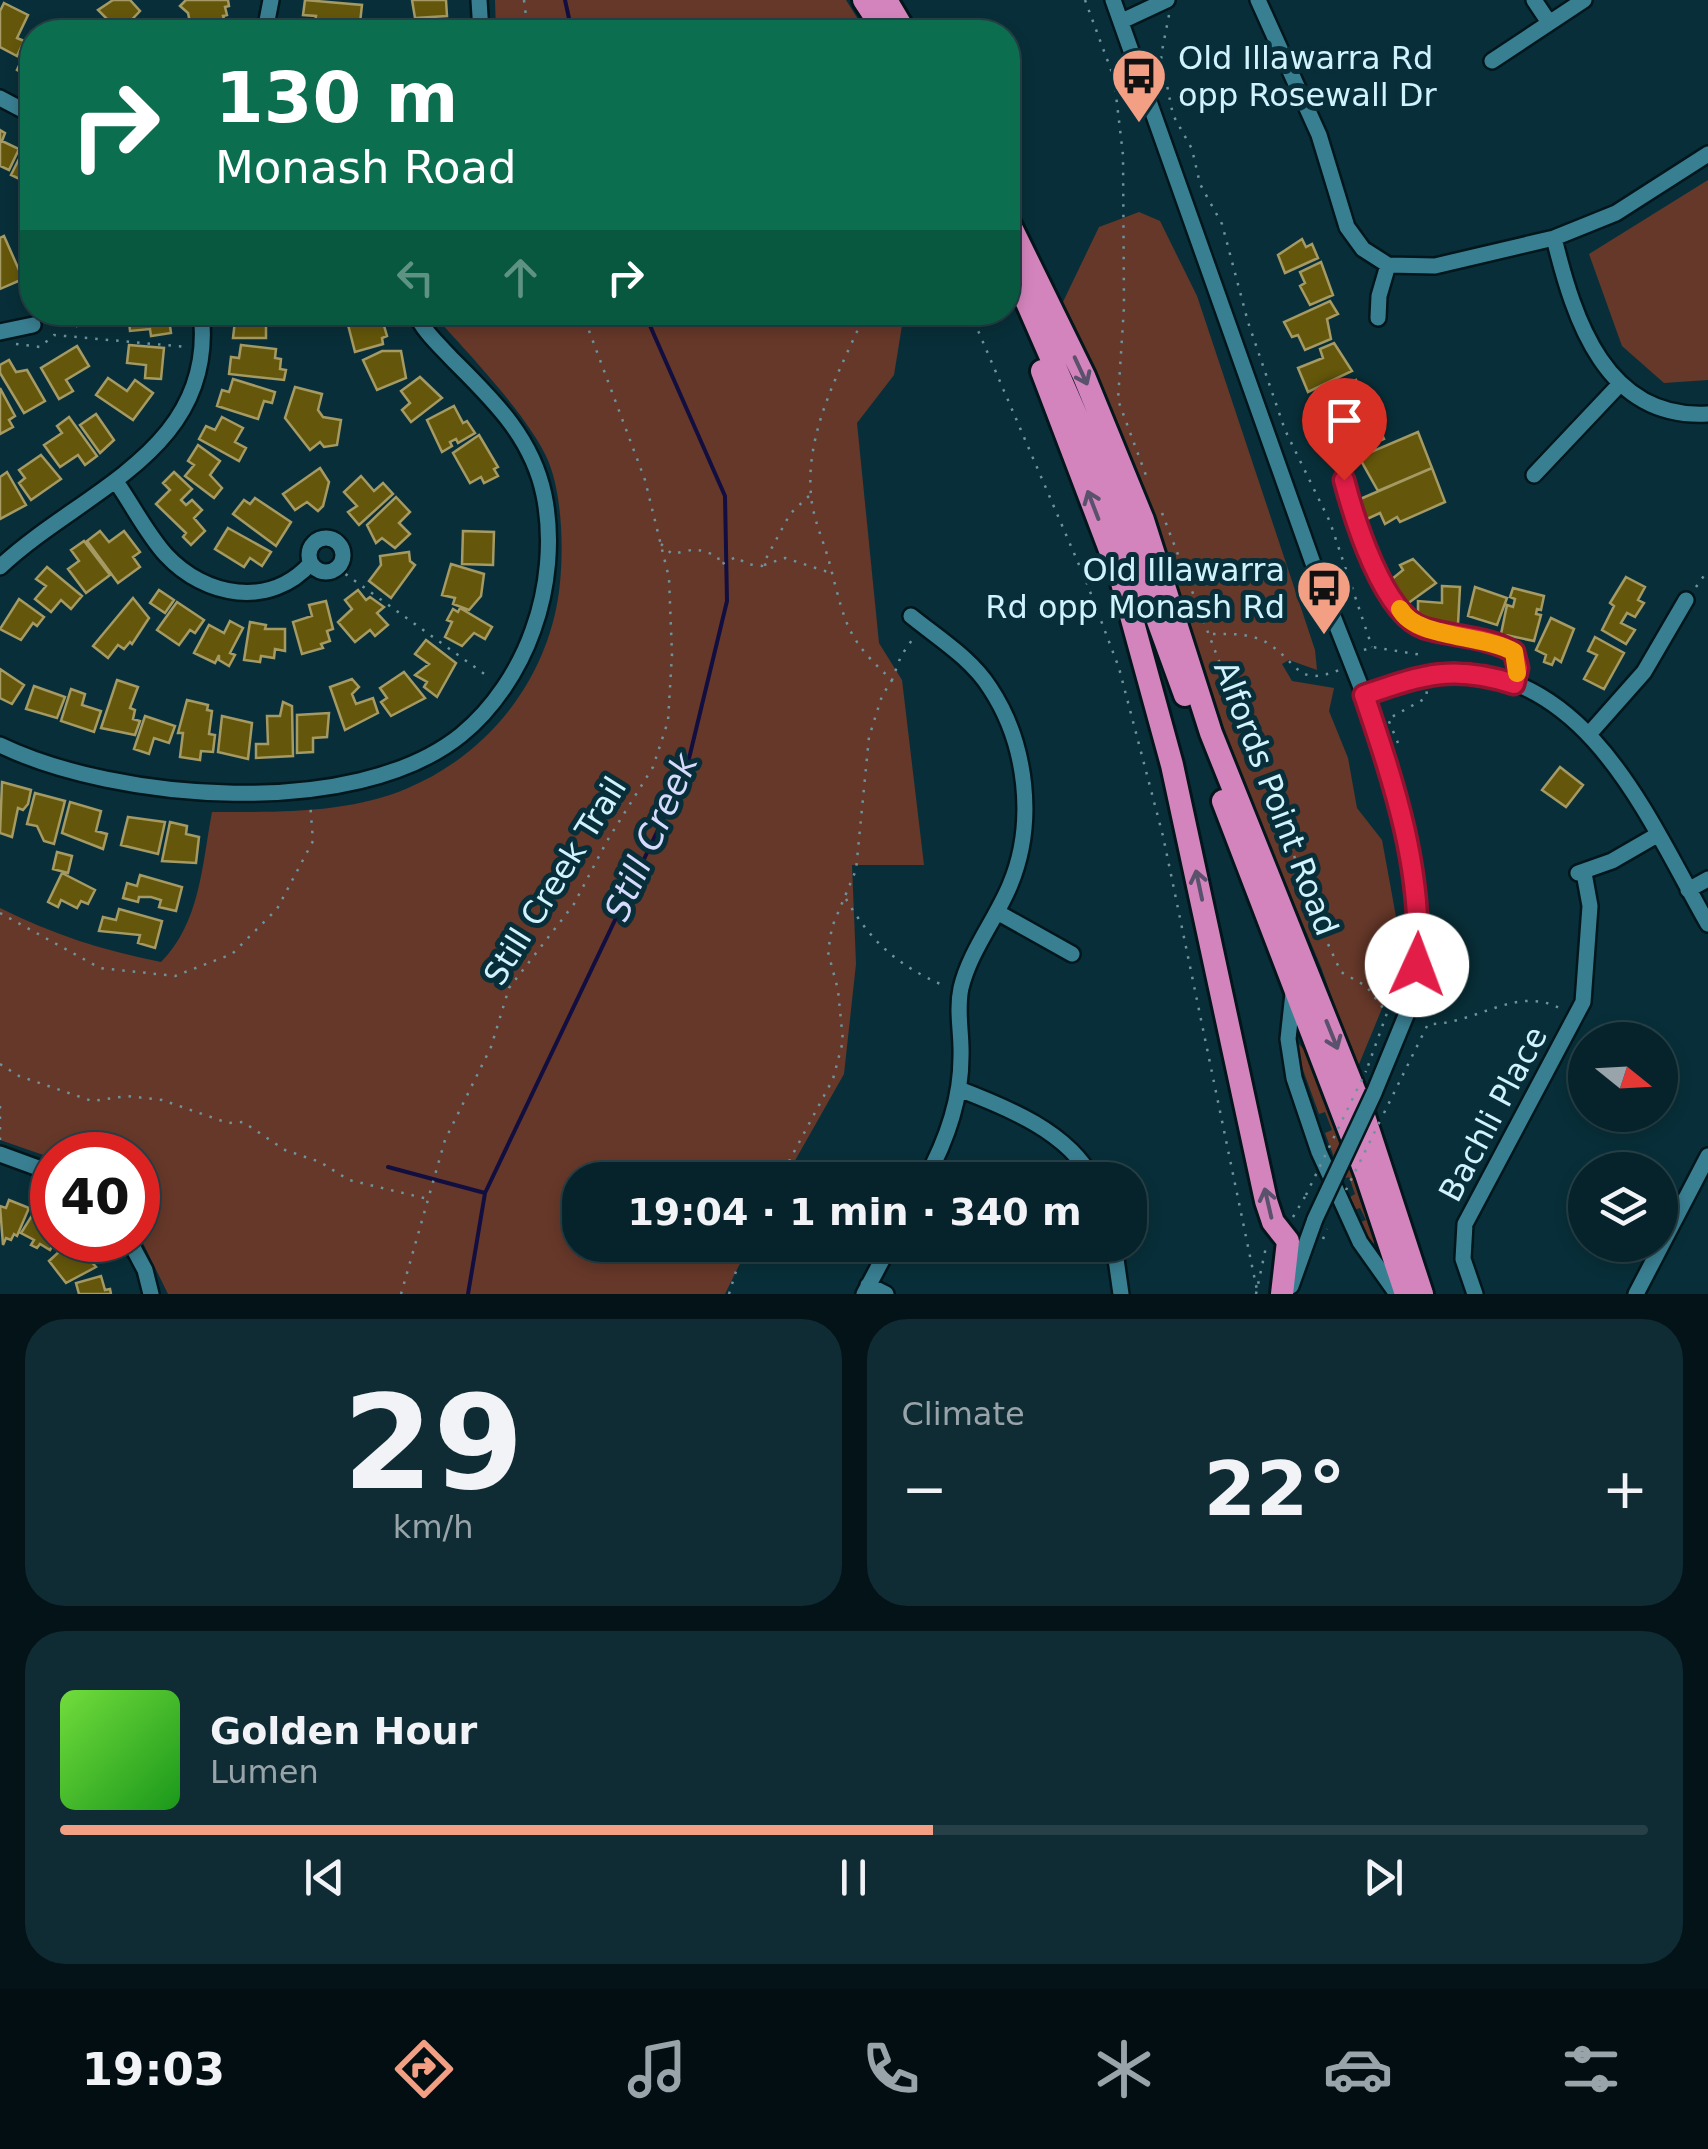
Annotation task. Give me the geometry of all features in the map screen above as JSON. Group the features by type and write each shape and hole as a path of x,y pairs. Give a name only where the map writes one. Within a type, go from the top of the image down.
{"highway":[{"name":"Alfords Point Road","path":"1020,245 1084,376 1142,520 1211,733 1361,1106 1422,1294"},
{"name":"Alfords Point Road","path":"1020,286 1118,510 1366,1174 1406,1294"},
{"path":"1020,322 1121,579 1172,765 1266,1200 1273,1222 1288,1241 1285,1294"}],"street":[{"path":"1113,0 1364,695 1409,842 1419,912 1417,965 1408,1013 1323,1220 1285,1294"},
{"path":"1258,0 1319,135 1348,228 1363,249 1388,265 1435,266 1554,238 1616,213 1708,154"},
{"path":"1534,0 1548,21"},
{"path":"1492,61 1584,0"},
{"path":"1122,21 1166,1"},
{"path":"1554,238 1592,347 1619,386 1671,412 1708,414"},
{"path":"1378,318 1379,296 1388,265"},
{"path":"5,338 33,325"},
{"path":"0,568 46,529 154,452 177,419 194,384 202,348 201,325"},
{"path":"0,745 78,773 146,787 217,794 310,790 376,775 424,757 460,736 504,688 526,650 547,577 544,496 527,444 424,325"},
{"path":"1534,476 1619,386"},
{"path":"1344,480 1360,539 1404,617 1420,627 1500,644 1514,652 1518,668 1514,684"},
{"path":"117,482 164,552 186,574 206,585 234,593 257,594 280,588 311,564"},
{"path":"329,538 338,542 344,552 337,568 320,571 311,564 309,553 314,543 329,538"},
{"path":"1590,732 1644,672 1686,600"},
{"path":"911,616 962,656 989,686 1009,723 1022,764 1026,809 1020,854 997,912 967,968 960,993 959,1089 950,1128 934,1162"},
{"path":"1364,695 1427,673 1476,674 1514,684 1546,700 1590,732 1622,775 1708,924"},
{"path":"1577,1020 1583,1002 1590,906 1579,873 1657,835"},
{"path":"1688,890 1708,879"},
{"path":"997,912 1072,954"},
{"path":"1294,987 1288,1039 1294,1078 1319,1152 1360,1242 1397,1294"},
{"name":"Bachli Place","path":"1475,1294 1463,1259 1465,1224 1549,1060 1577,1020"},
{"path":"959,1089 1029,1120 1064,1144 1078,1162"},
{"path":"0,1154 30,1165"},
{"path":"1636,1294 1708,1156"},
{"path":"141,1262 151,1294"},
{"path":"881,1262 866,1290 886,1294"},
{"path":"1116,1262 1121,1294"}],"path":[{"path":"1086,0 1114,78 1123,155 1124,308 1118,400 1148,480"},
{"path":"1166,1 1170,17 1161,56 1173,115 1192,149 1200,184 1222,224 1248,322 1284,430 1330,522 1372,647"},
{"name":"Still Creek Trail","path":"400,1294 445,1140 491,1047 509,988 574,904 607,841 654,767 668,722 672,654 669,578 644,480 587,325"},
{"path":"861,325 819,425 811,461 811,494 850,637 892,680"},
{"path":"976,325 1094,598 1119,668 1163,836 1256,1292"},
{"path":"5,338 40,347 54,336 185,346"},
{"path":"762,566 790,514 811,494"},
{"path":"1162,514 1212,634 1334,958 1341,972 1366,986 1387,1014 1366,1071 1306,1195 1294,1216 1284,1220"},
{"path":"660,543 672,554 684,548 701,549 718,557 720,565 736,558 762,566 786,558 832,573"},
{"path":"337,568 504,688"},
{"path":"1686,600 1708,570"},
{"path":"789,1162 834,1079 842,1041 838,990 828,952 832,927 856,870 867,747 882,696 900,656 914,637 911,616"},
{"path":"1212,634 1246,634 1268,643 1296,671 1310,676 1324,676 1372,647 1422,655 1427,673 1426,698 1388,719 1398,744"},
{"path":"0,913 100,968 174,976 232,954 277,909 312,840 310,790"},
{"path":"846,899 868,935 894,960 960,993"},
{"path":"1340,1204 1428,1024 1454,1023 1514,1000 1534,998 1577,1020"},
{"path":"0,1064 20,1076 92,1101 127,1096 162,1100 228,1124 243,1122 285,1150 320,1162 349,1180 428,1199"},
{"path":"0,1106 0,1142"},
{"path":"1322,1239 1323,1220"},
{"path":"1256,1292 1268,1241"},
{"path":"729,1294 739,1262"}],"shaded area":[{"path":"495,0 846,0 858,20 496,20"},
{"path":"1708,180 1708,380 1664,383 1622,346 1589,254"},
{"path":"1139,212 1160,221 1197,296 1315,650 1317,670 1289,660 1282,664 1292,681 1334,688 1329,711 1348,758 1357,808 1382,840 1399,933 1395,977 1357,1069 1321,967 1224,737 1172,583 1158,522 1062,304 1099,227"},
{"path":"443,325 902,325 894,375 857,423 879,643 902,680 924,865 852,865 856,964 844,1074 794,1162 562,1162 562,1262 741,1262 725,1294 168,1294 152,1262 160,1262 160,1132 30,1132 30,1150 0,1140 0,908 79,941 161,962 174,947 192,911 212,812 286,811 361,803 408,788 438,773 489,734 528,683 542,654 559,592 562,541 556,487 546,456 524,420"},
{"path":"1297,1042 1309,1055 1380,1243 1373,1243 1358,1223 1366,1220 1360,1208 1354,1210 1350,1197 1355,1194 1349,1177 1342,1179 1325,1133 1332,1130 1325,1112 1319,1114 1298,1056"}],"building":[{"path":"113,0 130,0 140,11 131,20 108,20 98,10"},
{"path":"186,0 228,0 229,6 225,7 224,20 189,20 180,6"},
{"path":"305,0 362,5 360,20 315,20 316,16 303,15"},
{"path":"412,0 446,0 447,16 415,18"},
{"path":"4,3 28,15 20,20 17,56 0,47 0,11"},
{"path":"0,130 5,133 2,141 19,149 9,170 0,166"},
{"path":"20,157 20,179 11,175"},
{"path":"4,236 20,280 0,289 0,238"},
{"path":"1302,239 1306,247 1312,244 1318,258 1285,273 1278,255"},
{"path":"1321,262 1333,295 1310,305 1300,286 1305,283 1300,272"},
{"path":"1330,301 1338,314 1327,319 1331,339 1305,350 1298,335 1292,337 1284,322"},
{"path":"129,325 170,325 171,333 151,336 150,329 130,331"},
{"path":"234,325 266,325 266,338 233,338"},
{"path":"348,325 384,325 387,336 382,338 383,344 355,352"},
{"path":"1334,343 1352,371 1308,392 1298,368 1323,358 1320,349"},
{"path":"129,345 164,348 161,379 145,378 146,365 127,363"},
{"path":"241,345 276,349 280,369 286,370 284,380 229,374 231,357 239,358"},
{"path":"77,346 89,366 66,380 73,391 59,399 41,368"},
{"path":"382,351 401,351 406,378 377,390 363,360"},
{"path":"9,360 16,372 27,370 45,401 24,413 0,373 0,365"},
{"path":"420,377 442,398 411,422 402,410 410,403 401,391"},
{"path":"108,378 127,391 135,380 153,393 133,420 96,395"},
{"path":"233,379 275,392 272,403 264,401 258,419 217,406 222,390 229,392"},
{"path":"1356,380 1361,394 1367,392 1372,405 1332,423 1325,405 1346,396 1342,386"},
{"path":"295,387 322,394 318,410 323,417 341,420 337,445 324,447 320,442 310,450 285,418"},
{"path":"0,388 15,416 9,420 13,427 0,434"},
{"path":"454,406 463,423 467,421 475,433 458,443 456,439 450,442 452,446 442,452 427,420"},
{"path":"1371,411 1384,439 1349,455 1337,428"},
{"path":"96,414 114,440 100,453 80,425"},
{"path":"69,417 97,456 85,465 78,455 60,467 44,445 62,433 57,426"},
{"path":"222,417 243,428 235,442 246,448 239,461 199,439 206,426 215,430"},
{"path":"1418,432 1432,468 1378,491 1359,457"},
{"path":"479,435 498,467 494,469 498,476 484,483 481,477 470,483 453,453"},
{"path":"198,445 220,461 210,475 222,488 214,498 185,476 194,465 188,461"},
{"path":"41,455 61,479 31,500 19,483 25,478 19,470"},
{"path":"320,468 329,482 323,506 318,511 307,502 295,510 283,494"},
{"path":"1432,468 1445,502 1400,522 1397,517 1385,524 1380,513 1367,519 1358,500"},
{"path":"7,472 26,505 0,519 0,477"},
{"path":"174,472 192,489 181,500 186,505 192,500 202,510 194,518 205,531 191,545 183,537 186,533 156,504 170,490 163,483"},
{"path":"361,476 374,491 383,483 393,494 359,525 348,512 357,506 344,492"},
{"path":"396,497 410,512 399,523 410,534 395,548 382,538 376,543 367,525"},
{"path":"255,498 291,522 276,546 233,514 244,500 250,504"},
{"path":"228,528 271,552 262,566 250,558 244,567 215,549"},
{"path":"100,531 109,542 124,531 140,552 133,557 140,567 118,583 87,541"},
{"path":"463,531 494,532 493,565 462,564"},
{"path":"84,541 110,575 86,593 68,569 79,561 71,550"},
{"path":"409,552 415,565 391,598 369,581 381,565 380,556"},
{"path":"1413,559 1436,583 1407,604 1392,579 1403,570 1400,565"},
{"path":"451,564 484,574 481,596 469,610 453,604 455,598 442,595"},
{"path":"47,567 82,596 71,609 61,600 51,612 35,599 46,586 36,579"},
{"path":"1626,577 1645,587 1638,600 1644,603 1635,617 1627,613 1621,623 1635,630 1626,644 1602,630 1614,606 1610,603"},
{"path":"1442,586 1460,587 1458,624 1418,618 1418,601 1442,603"},
{"path":"1475,587 1507,598 1497,625 1468,616"},
{"path":"1513,588 1544,596 1541,610 1537,609 1536,614 1541,615 1534,641 1501,634 1507,605 1513,607"},
{"path":"159,590 174,600 165,613 150,603"},
{"path":"358,590 366,600 370,597 384,607 377,613 388,625 375,636 370,630 355,642 338,622 352,609 345,600"},
{"path":"133,598 149,618 132,644 124,649 118,645 108,658 93,646"},
{"path":"19,599 44,617 37,626 33,623 21,640 0,629"},
{"path":"326,601 333,629 327,631 330,641 321,644 323,648 302,654 293,622 312,616 309,605"},
{"path":"177,602 204,620 179,645 157,630"},
{"path":"460,608 492,627 485,639 474,633 462,646 445,637 452,622 447,620 453,609 458,612"},
{"path":"1551,618 1574,629 1561,662 1555,658 1552,665 1544,662 1546,655 1536,650"},
{"path":"230,621 243,628 230,653 235,655 229,666 219,660 219,655 215,663 194,653 209,625 224,633"},
{"path":"250,622 266,625 265,629 285,629 285,651 275,649 274,658 261,656 260,662 244,660"},
{"path":"1595,637 1624,653 1604,689 1584,679 1597,655 1588,651"},
{"path":"426,640 456,663 437,697 424,687 427,682 415,675 429,664 415,654"},
{"path":"0,669 24,685 12,704 0,698"},
{"path":"404,672 425,698 391,716 381,702 387,698 380,688"},
{"path":"352,679 359,687 352,694 356,704 373,698 378,713 345,730 330,687"},
{"path":"117,680 138,687 130,708 135,710 133,719 140,721 135,735 101,728"},
{"path":"34,686 65,697 57,718 26,709"},
{"path":"71,689 85,694 82,705 101,711 94,732 61,721"},
{"path":"187,700 208,705 207,710 212,711 209,734 215,735 213,752 201,751 200,760 180,757 183,733 178,733"},
{"path":"283,702 292,706 293,756 256,758 256,744 268,744 267,716 280,716"},
{"path":"329,713 327,737 313,738 313,752 297,753 297,715"},
{"path":"145,716 175,726 169,743 154,738 149,754 134,749"},
{"path":"222,716 252,723 248,759 218,752"},
{"path":"1560,767 1583,785 1566,807 1542,790"},
{"path":"2,782 31,790 28,804 23,810 18,808 12,837 0,833"},
{"path":"35,793 65,801 54,844 44,841 37,826 27,824"},
{"path":"70,802 101,811 96,831 107,834 103,849 62,833"},
{"path":"128,817 165,822 158,854 121,845"},
{"path":"170,822 187,826 186,834 199,837 196,863 162,861"},
{"path":"57,852 72,856 68,873 53,869"},
{"path":"62,873 95,890 88,904 81,901 77,908 61,900 58,907 48,902"},
{"path":"140,875 182,887 176,911 159,907 161,900 151,897 139,897 138,902 123,898 127,883 137,886"},
{"path":"119,909 162,921 155,948 138,943 140,935 99,931 103,917 116,920"},
{"path":"9,1200 29,1208 17,1236 6,1238 3,1245 0,1206 6,1208"},
{"path":"30,1219 30,1238 21,1233"},
{"path":"50,1262 92,1262 96,1267 66,1283"},
{"path":"101,1276 105,1290 110,1289 111,1294 79,1294 76,1283"}],"waterway":[{"name":"Still Creek","path":"565,0 569,20"},
{"name":"Still Creek","path":"468,1294 485,1193 686,771 727,601 725,496 650,325"},
{"path":"388,1167 485,1193"}],"slow traffic":[{"path":"1400,609 1404,617 1420,627 1500,644 1514,652 1517,673"}],"place":[{"name":"Old Illawarra Rd opp Rosewall Dr","path":"1139,125"},
{"name":"Old Illawarra Rd opp Monash Rd","path":"1324,637"}],"route":[{"path":"1344,480 1360,539 1404,617 1420,627 1500,644 1514,652 1518,668 1514,684 1452,671 1427,673 1364,695 1409,842 1419,912 1417,965"}]}
